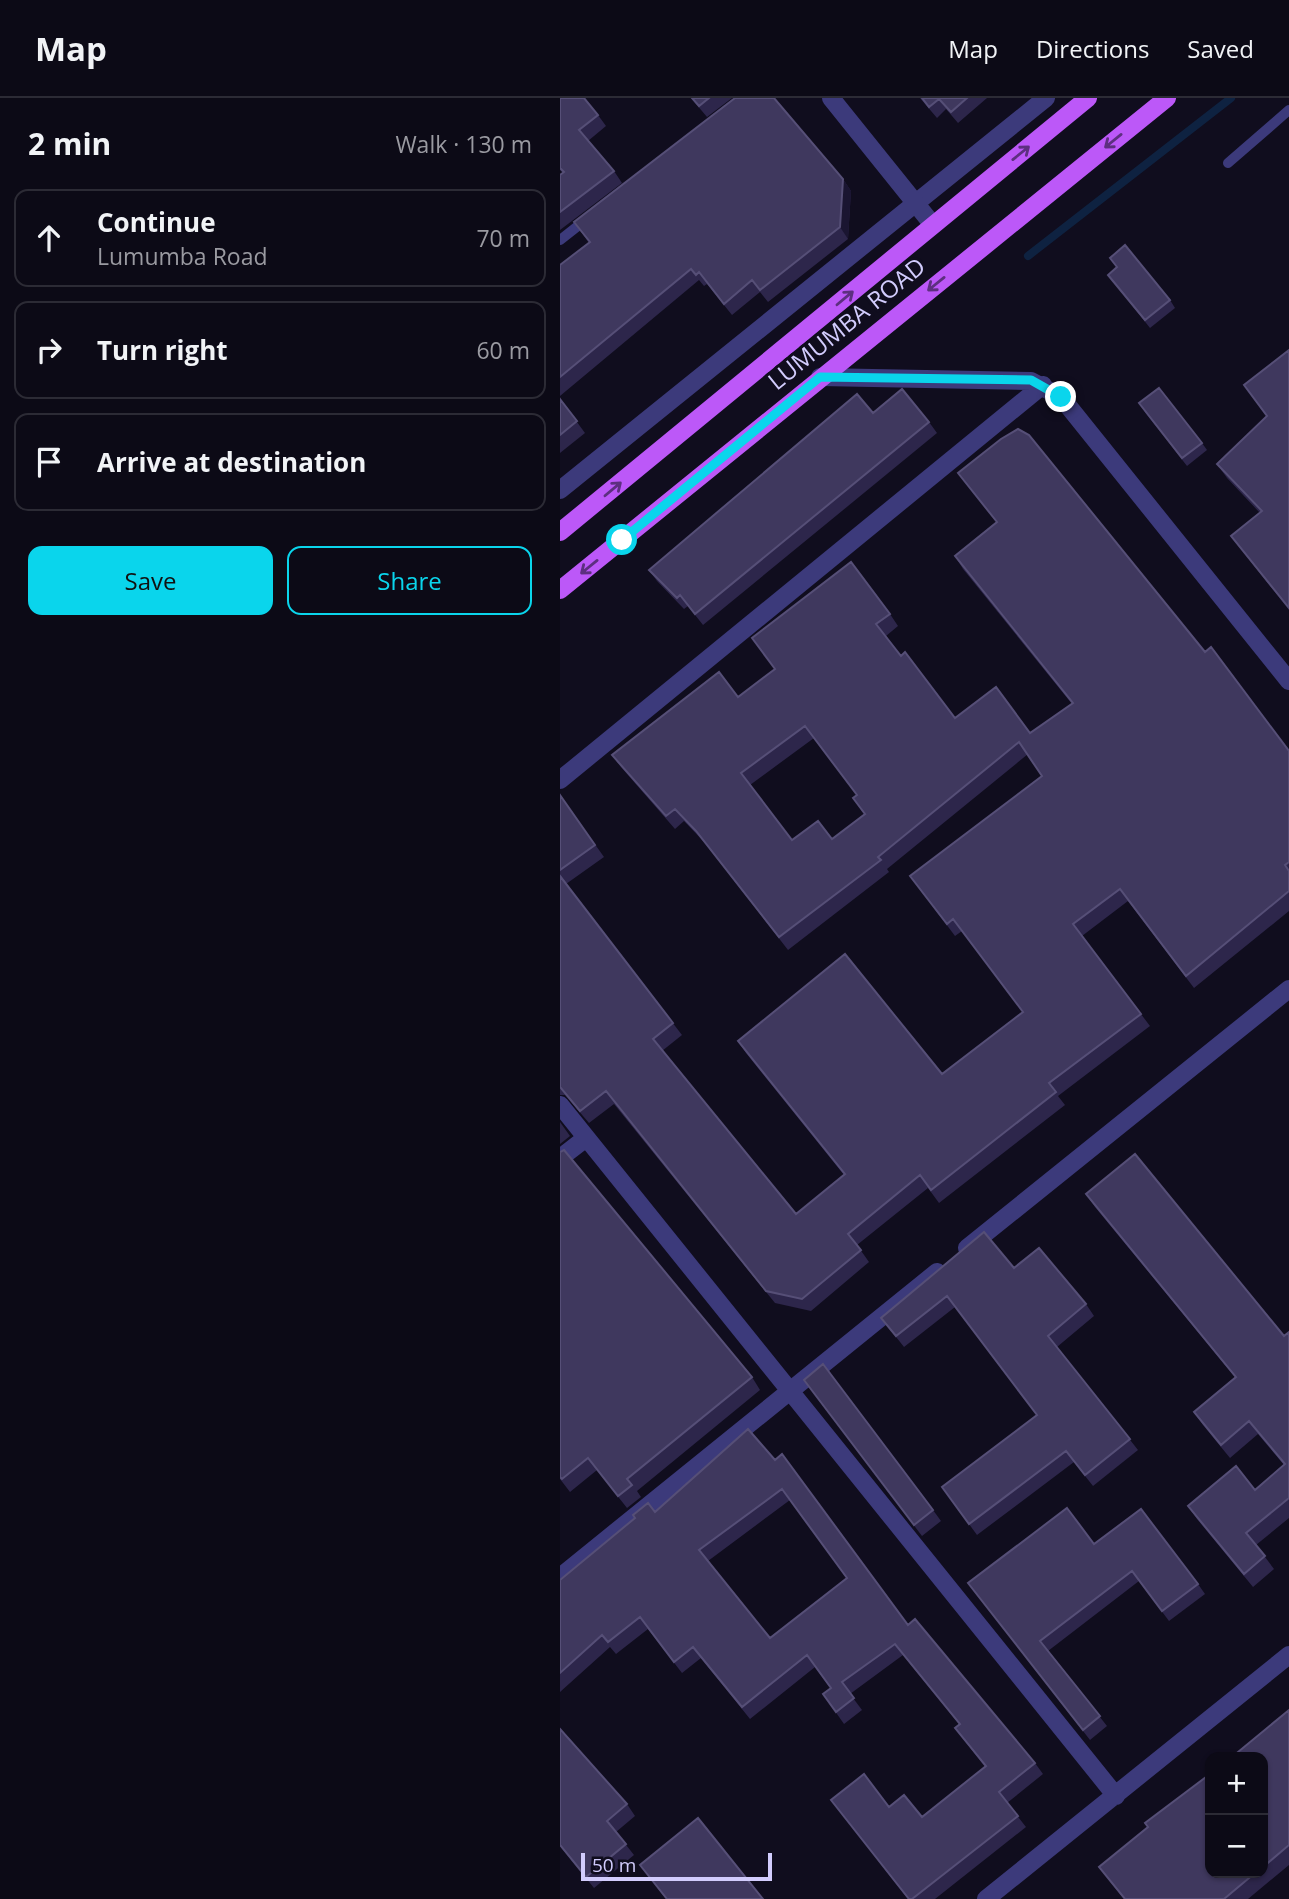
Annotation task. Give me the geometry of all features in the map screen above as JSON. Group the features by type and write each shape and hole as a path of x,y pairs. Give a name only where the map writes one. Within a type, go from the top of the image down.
{"main road":[{"name":"LUMUMBA ROAD","path":"560,532 1088,98"},
{"name":"LUMUMBA ROAD","path":"560,590 1167,98"}],"street":[{"path":"831,98 933,225"},
{"path":"560,490 1046,98"},
{"path":"820,377 1031,380 1043,385 1061,397 1289,681"},
{"path":"560,780 1043,385"},
{"path":"560,1577 1289,989"},
{"path":"560,1105 1116,1796"},
{"path":"560,1158 586,1138"},
{"path":"986,1899 1289,1656"}],"lane":[{"path":"1228,163 1289,110"},
{"path":"560,240 593,215"}],"building":[{"path":"560,98 584,98 598,115 579,130 614,171 560,212 560,175 564,172 560,168"},
{"path":"692,98 709,98 699,106"},
{"path":"735,98 774,98 843,179 840,227 760,290 752,280 724,304 699,272 696,275 691,269 560,377 560,265 590,242 574,222"},
{"path":"922,98 967,98 951,112 939,99 929,107"},
{"path":"1125,245 1170,300 1145,320 1108,275 1117,267 1110,258"},
{"path":"1289,350 1289,608 1231,536 1262,511 1217,464 1267,416 1244,385"},
{"path":"1159,388 1202,443 1182,458 1139,403"},
{"path":"902,389 929,422 695,614 680,595 677,598 649,570 857,394 873,413"},
{"path":"560,399 577,421 560,435"},
{"path":"1018,429 1029,435 1205,652 1211,647 1289,751 1289,862 1285,865 1289,871 1289,891 1186,976 1120,889 1073,924 1141,1014 1049,1083 1056,1092 931,1190 920,1175 848,1234 861,1250 802,1299 766,1291 606,1091 580,1111 560,1087 560,876 673,1023 653,1039 796,1214 845,1174 738,1041 845,954 942,1074 1023,1012 953,919 947,924 910,876 1042,776 1019,742 878,857 881,860 779,937 696,831 675,809 666,816 612,755 719,672 738,697 775,669 752,638 851,562 890,614 876,624 901,656 905,652 955,718 996,687 1030,733 1073,703 955,556 997,522 958,473","holes":["805,726 857,795 853,798 865,814 832,839 818,821 792,840 741,773"]},
{"path":"560,795 595,845 560,870"},
{"path":"564,1150 752,1377 627,1479 632,1485 618,1496 588,1458 562,1479 560,1477 560,1152"},
{"path":"1135,1154 1284,1336 1289,1332 1289,1498 1246,1533 1265,1556 1244,1574 1188,1506 1236,1466 1255,1490 1285,1464 1249,1421 1221,1445 1194,1412 1236,1377 1086,1194"},
{"path":"984,1232 1014,1268 1039,1248 1086,1304 1048,1336 1130,1439 1085,1475 1066,1451 969,1524 942,1487 1037,1415 947,1296 896,1336 881,1318"},
{"path":"823,1364 933,1510 914,1525 804,1380"},
{"path":"748,1429 775,1460 782,1454 908,1625 915,1619 1035,1763 999,1792 1018,1816 909,1899 831,1800 864,1774 889,1807 904,1795 922,1817 986,1766 955,1728 960,1724 895,1644 842,1682 854,1698 836,1712 823,1694 831,1688 807,1655 742,1707 693,1647 674,1662 640,1617 608,1642 602,1635 560,1673 560,1580 635,1518 633,1515 648,1503 655,1512","holes":["782,1489 847,1578 770,1638 699,1550"]},
{"path":"1067,1508 1094,1544 1141,1509 1198,1584 1162,1611 1132,1571 1040,1641 1100,1716 1083,1730 968,1583"},
{"path":"1289,1710 1289,1845 1268,1863 1268,1752 1238,1752"},
{"path":"560,1729 627,1804 607,1821 626,1844 586,1877 560,1845"},
{"path":"1205,1778 1205,1878 1249,1878 1224,1899 1125,1899 1099,1867 1148,1827 1145,1823"},
{"path":"698,1818 763,1899 667,1899 640,1865"}],"waterway":[{"path":"1028,256 1231,98"}],"route":[{"path":"622,540 820,377 1031,380 1061,397"}]}
